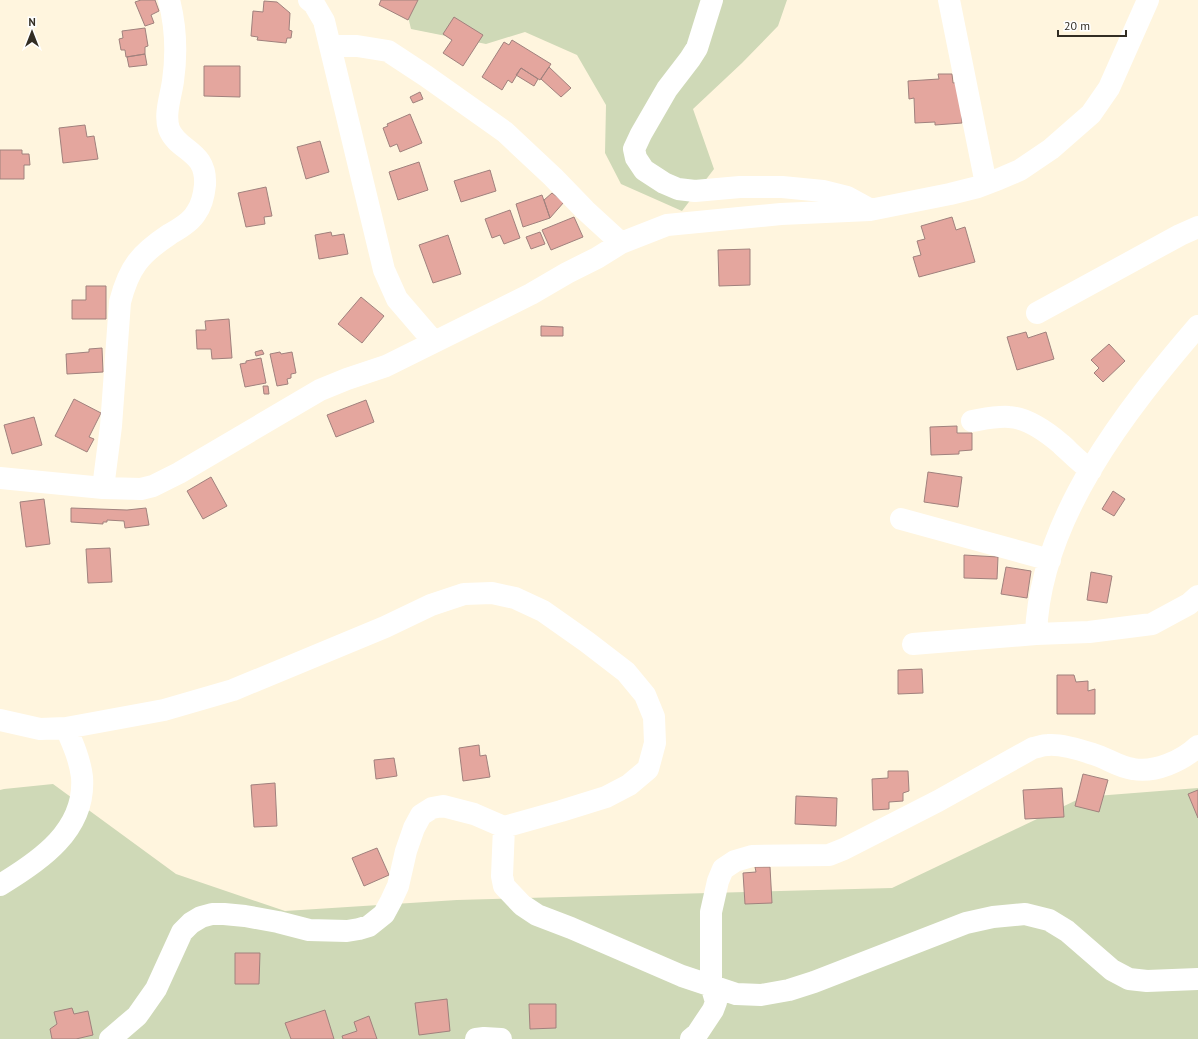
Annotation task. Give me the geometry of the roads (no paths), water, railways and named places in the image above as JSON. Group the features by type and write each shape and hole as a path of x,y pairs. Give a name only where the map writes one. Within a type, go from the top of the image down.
{"street":[{"path":"103,488 111,426 120,302 125,283 136,263 146,252 196,215 204,191 205,176 201,163 188,149 175,139 169,129 168,111 176,54 175,30 169,0"},
{"path":"309,0 314,4 324,21 384,270 397,299 434,342"},
{"path":"712,0 697,48 667,90 641,134 634,149 636,158 644,170 664,183 678,189 695,191 740,187 789,187 824,191 847,197 870,210"},
{"path":"949,0 986,184"},
{"path":"0,478 103,488 141,489 153,486 179,473 320,390 386,366 531,294 597,258 621,243 667,225 781,214 870,210 950,194 986,184 1020,170 1051,149 1091,114 1109,88 1148,0"},
{"path":"330,46 357,46 388,51 426,76 504,132 621,243"},
{"path":"1037,313 1180,235 1198,227"},
{"path":"1036,634 1037,611 1050,560 1075,498 1103,450 1156,375 1198,326"},
{"path":"972,421 994,417 1010,417 1028,422 1060,443 1080,463 1091,470"},
{"path":"901,519 1050,560"},
{"path":"0,720 40,729 66,728 164,710 233,690 386,627 430,605 464,594 492,593 515,598 543,611 587,642 626,672 645,695 654,717 655,743 648,770 629,785 606,797 504,827 474,814 443,806 432,808 421,815 414,828 406,851 398,886 391,901 384,914 369,926 347,931 309,930 278,922 224,914 212,914 201,917 182,932 156,989 137,1016 110,1039"},
{"path":"913,644 1036,634 1089,632 1152,624 1189,604 1198,596"},
{"path":"0,885 26,870 54,846 65,832 79,809 82,796 81,771 74,747 66,728"},
{"path":"691,1039 697,1034 713,1010 716,1002 711,985 711,912 718,881 723,869 735,861 752,856 829,854 844,849 944,797 1033,748 1048,745 1069,748 1094,754 1116,765 1135,770 1155,769 1174,762 1198,746"},
{"path":"504,827 502,876 504,886 522,905 538,915 682,976 736,994 761,995 789,990 814,982 966,923 993,917 1025,914 1049,920 1067,931 1112,970 1129,979 1147,981 1198,979"},
{"path":"476,1039 501,1039"}]}
